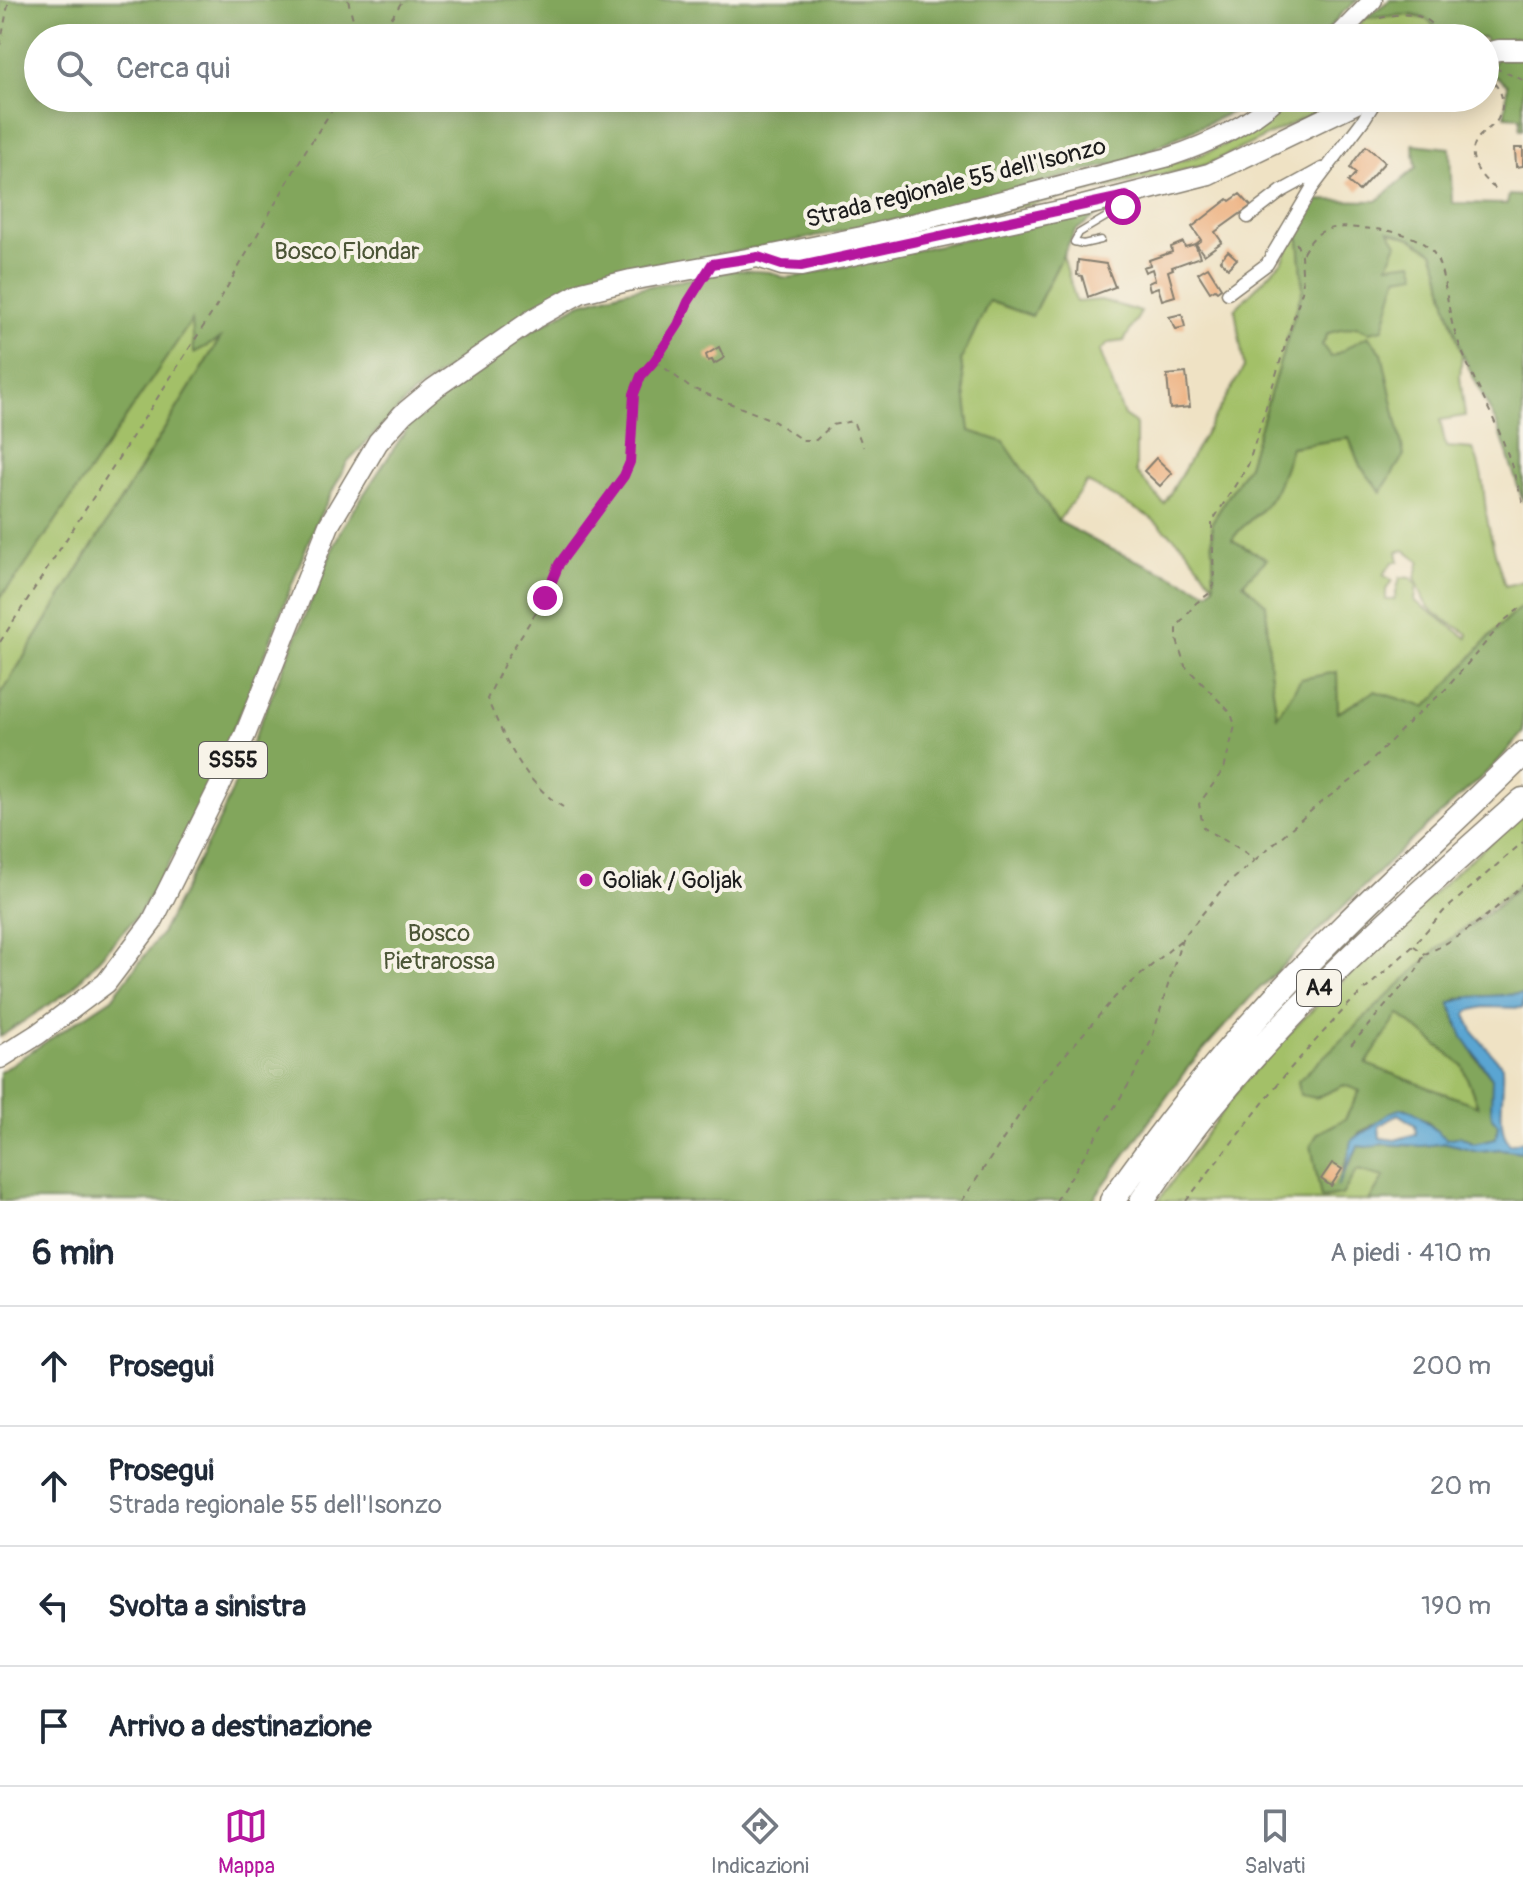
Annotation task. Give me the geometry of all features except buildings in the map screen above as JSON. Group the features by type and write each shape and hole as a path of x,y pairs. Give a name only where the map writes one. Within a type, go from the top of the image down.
{"highway":[{"path":"1440,836 1523,747"},
{"name":"A4","path":"1112,1201 1199,1082 1260,1012 1523,754"},
{"path":"1440,836 1523,766"},
{"name":"A4","path":"1142,1201 1216,1099 1279,1029 1345,961 1523,800"}],"main road":[{"path":"1355,24 1375,9"},
{"path":"1499,50 1523,50"},
{"name":"Strada regionale 55 dell'Isonzo","path":"0,1058 106,983 152,922 245,735 329,525 378,442 403,414 433,389 535,318 582,292 862,236 1169,157 1204,145 1237,128 1259,112"},
{"path":"758,257 782,265 801,266 1126,196 1209,174 1338,112"}],"street":[{"path":"1228,293 1267,264 1312,188 1367,112"},
{"path":"1248,217 1282,191 1329,165"}],"lane":[{"path":"1101,240 1083,244 1074,242 1079,233 1123,207 1126,196"}],"path":[{"path":"0,46 9,0"},
{"path":"348,0 354,24"},
{"path":"387,24 403,0"},
{"path":"1375,9 1419,16 1432,24"},
{"path":"1499,66 1523,80"},
{"path":"1498,190 1488,184 1474,164 1473,149 1477,139 1497,120 1502,95 1499,85"},
{"path":"0,642 214,310 331,112"},
{"path":"1254,861 1248,853 1225,843 1203,827 1199,804 1224,769 1235,726 1231,713 1185,666 1177,640 1177,627 1214,585 1212,522 1248,465 1303,288 1301,255 1290,226"},
{"path":"1301,255 1310,240 1329,227 1387,230 1411,238 1433,251 1462,354 1498,429 1523,502"},
{"path":"563,807 546,797 510,751 487,699 507,658 545,598 559,564 624,476 630,462 634,394 641,376 655,360 712,264"},
{"path":"655,360 689,387 772,420 802,440 816,440 832,425 853,421 863,447"},
{"path":"962,1201 1040,1084 1115,997 1182,939 1224,887 1320,803 1355,778 1402,728 1445,690 1505,620 1523,606"},
{"path":"1186,1201 1298,1060 1348,1005 1413,946 1444,911 1523,842"},
{"path":"1351,1045 1416,971 1425,954 1460,935 1523,884"},
{"path":"1056,1201 1132,1079 1151,1041 1182,939"},
{"path":"1413,946 1425,954"}],"green space":[{"name":"Bosco Flondar","path":"0,0 1358,0 1333,24 24,24 24,112 1232,112 1126,161 885,223 659,267 646,263 612,270 604,278 578,284 531,308 414,393 348,461 314,527 254,683 183,840 139,914 71,990 0,1037 0,696 220,339 194,353 192,320 19,575 0,597"},
{"path":"1390,0 1523,0 1523,39 1499,41 1499,24 1433,24 1419,16 1409,15 1365,18"},
{"path":"1399,13 1429,20 1432,24 1360,24 1365,18"},
{"path":"1523,57 1523,129 1520,129 1520,117 1505,116 1507,85 1499,79 1499,58"},
{"path":"1276,112 1317,112 1206,165 879,239 1195,157 1247,132"},
{"name":"Bosco Pietrarossa","path":"1413,144 1450,148 1452,203 1507,204 1509,195 1523,196 1523,502 1499,429 1462,354 1433,252 1411,238 1389,231 1397,243 1388,265 1413,262 1417,274 1397,277 1383,329 1369,332 1356,326 1328,333 1322,345 1331,357 1368,336 1382,353 1404,455 1381,492 1360,466 1349,438 1291,447 1274,493 1232,540 1267,559 1243,583 1266,604 1270,670 1277,716 1301,679 1337,672 1338,713 1375,691 1425,707 1497,629 1523,606 1523,732 1496,764 1404,847 1249,999 1189,1066 1092,1201 0,1201 0,1072 112,998 161,934 221,817 341,529 410,424 464,379 530,331 581,303 627,290 737,270 770,272 785,278 800,276 1109,207 1075,231 1032,316 989,301 961,360 970,431 1004,442 1058,521 1104,546 1209,592 1214,585 1212,522 1248,465 1303,288 1298,227 1315,200 1377,201 1416,168"},
{"path":"1298,227 1303,288 1248,465 1212,522 1214,585 1183,545 1151,518 1087,482 1058,521 1004,443 970,432 961,360 989,301 1032,316 1068,245 1063,255 1076,302 1101,300 1141,312 1124,341 1109,343 1100,351 1124,416 1136,424 1136,472 1164,504 1244,367 1235,309 1283,260"},
{"path":"1387,230 1411,238 1433,251 1462,354 1460,377 1465,416 1440,420 1446,447 1473,449 1481,472 1489,530 1505,586 1523,581 1523,606 1497,629 1425,708 1375,691 1337,713 1337,672 1276,717 1270,670 1232,540 1274,494 1291,447 1349,438 1360,466 1382,491 1330,357 1322,345 1328,333 1356,326 1369,332 1387,265","holes":["1405,550 1420,561 1415,578 1425,602 1439,616 1468,634 1467,638 1415,601 1417,585 1411,578 1400,577 1394,600 1386,600 1386,590 1392,580 1383,575 1393,562 1399,562 1397,551"]},
{"path":"193,318 221,337 0,696 0,597 19,575"},
{"path":"1523,814 1523,882 1437,949 1341,1049 1316,1098 1344,1085 1360,1090 1345,1120 1318,1133 1357,1169 1384,1177 1369,1201 1158,1201 1245,1080 1302,1020 1458,870"},
{"path":"1523,883 1523,994 1459,998 1450,1003 1476,1058 1492,1078 1492,1108 1498,1124 1497,1138 1474,1143 1467,1138 1447,1139 1429,1122 1405,1108 1358,1134 1341,1173 1350,1164 1358,1146 1447,1143 1478,1151 1501,1149 1523,1152 1523,1201 1369,1201 1384,1177 1357,1170 1342,1195 1321,1198 1311,1145 1318,1133 1345,1119 1360,1091 1344,1085 1316,1098 1300,1095 1298,1081 1437,949 1495,908","holes":["1399,1014 1462,1065 1478,1106 1366,1064"]},
{"path":"1399,1014 1462,1065 1478,1107 1365,1064"}],"water":[{"path":"1523,994 1523,1008 1484,1007 1468,1011 1466,1015 1474,1033 1503,1067 1505,1137 1510,1144 1523,1140 1523,1152 1501,1149 1478,1151 1447,1143 1358,1146 1337,1187 1347,1164 1351,1141 1396,1110 1412,1111 1447,1139 1460,1136 1474,1143 1496,1138 1498,1124 1492,1117 1491,1109 1492,1078 1463,1037 1450,1003 1469,997","holes":["1398,1114 1415,1125 1416,1134 1395,1140 1380,1138 1379,1126"]}],"place":[{"name":"Goliak / Goljak","path":"586,880"}],"route":[{"path":"545,598 559,564 624,476 630,462 634,394 641,376 678,325 688,302 712,264 758,257 782,265 801,266 1126,196 1123,207"}]}
